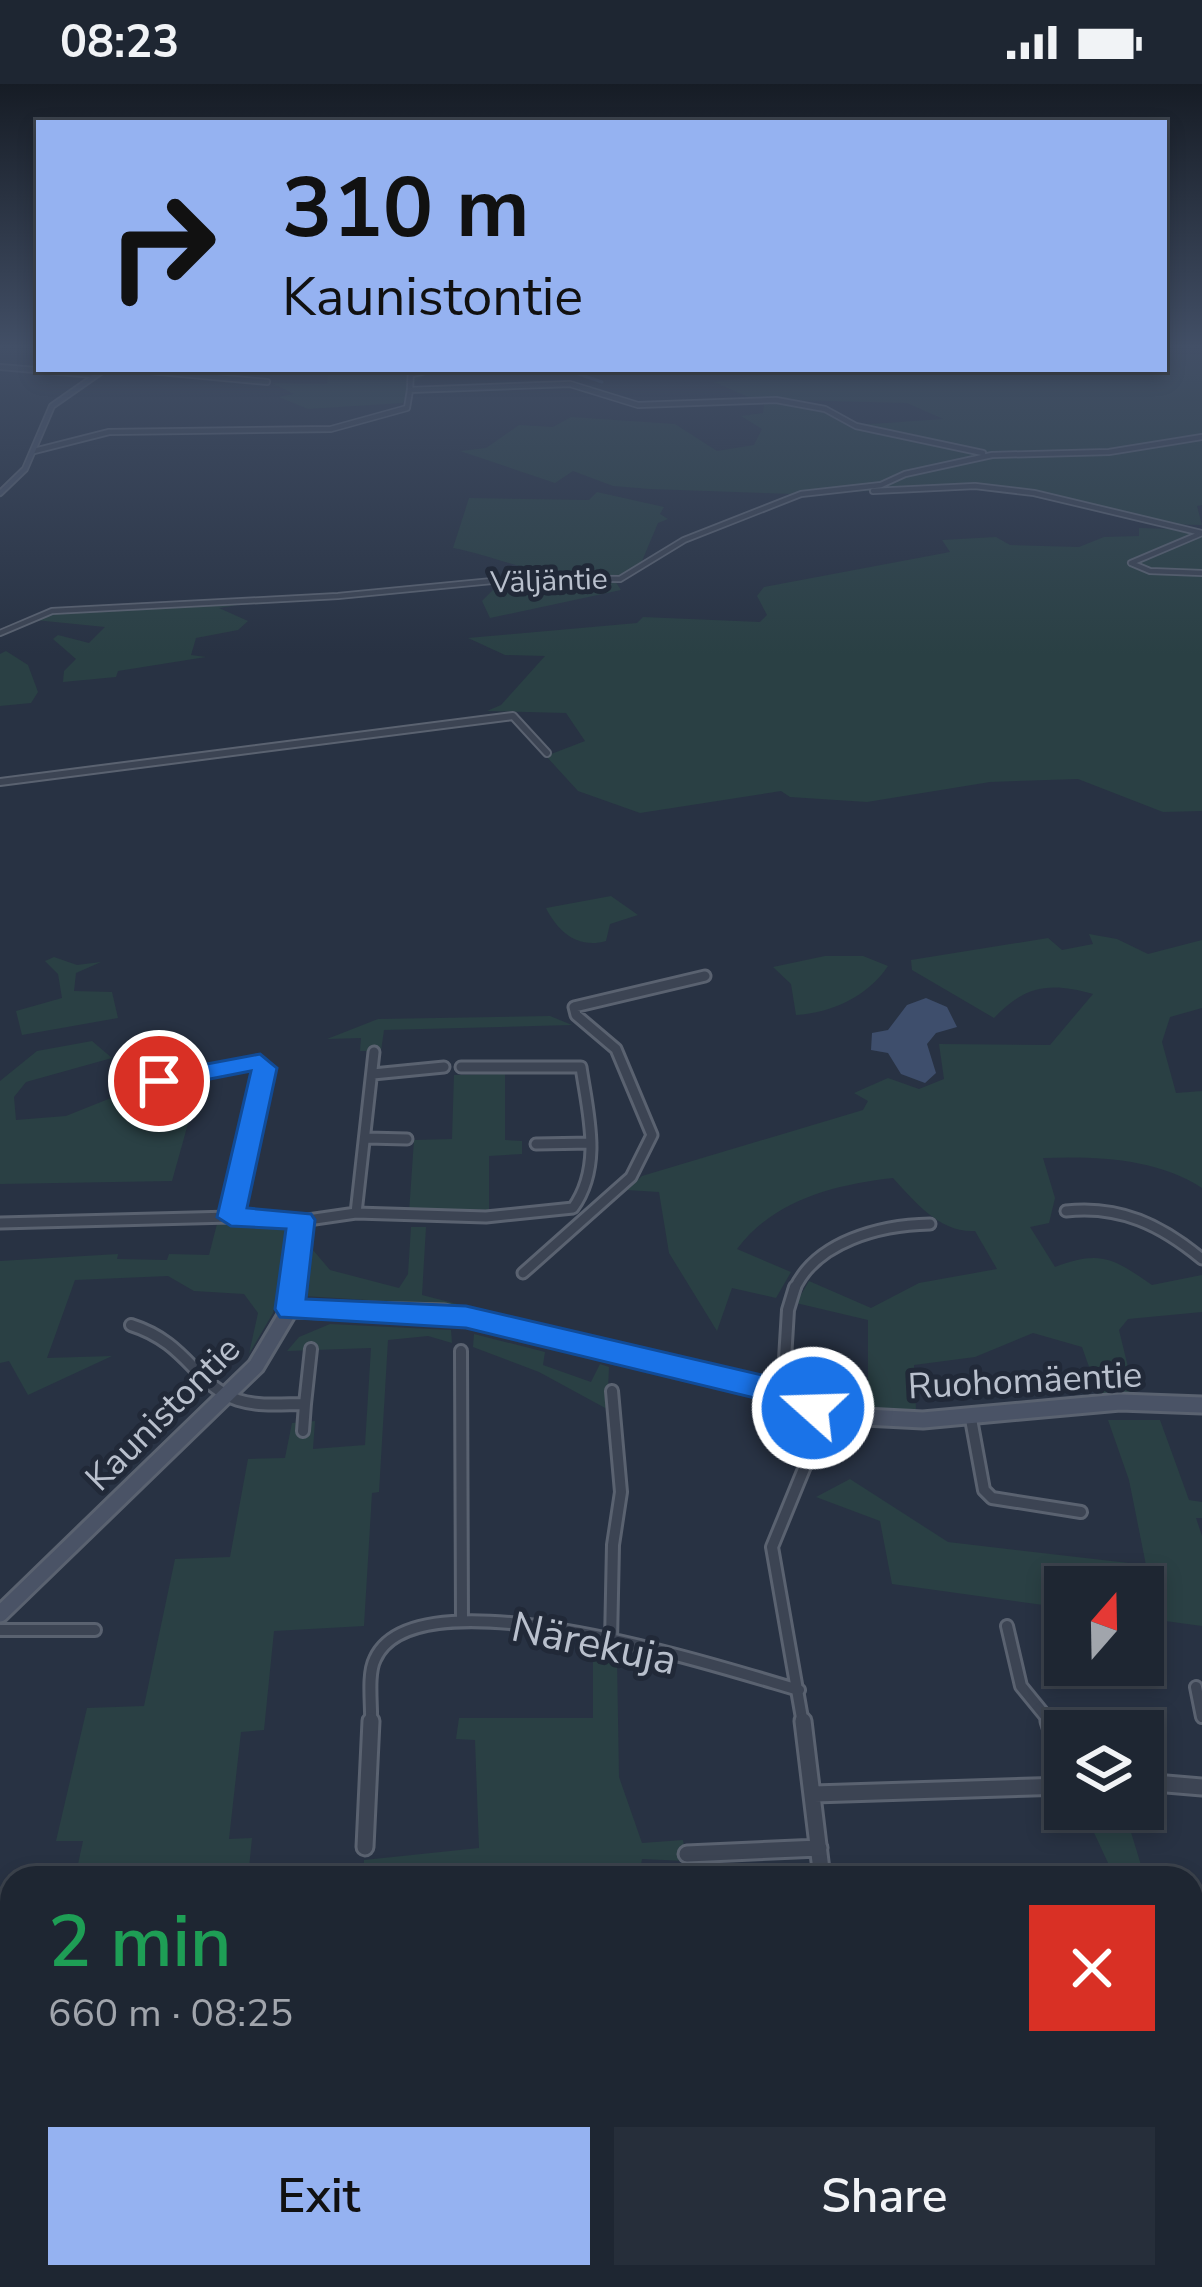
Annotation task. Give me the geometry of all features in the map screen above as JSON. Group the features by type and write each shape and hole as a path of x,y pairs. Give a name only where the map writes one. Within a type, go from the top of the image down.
{"street":[{"path":"0,493 20,478 34,451 43,449"},
{"path":"967,449 992,454"},
{"name":"Väljäntie","path":"0,633 52,611 338,596 524,578 620,579 684,540 797,495 855,490 992,454 1129,449"},
{"path":"855,490 975,486 1034,493 1202,533"},
{"path":"1202,533 1131,563 1150,571 1202,573"},
{"path":"0,782 513,716 548,753"},
{"path":"523,1273 631,1177 652,1135 644,1101 606,1033 572,1012 580,1004 705,976"},
{"path":"356,1213 374,1052"},
{"path":"124,1088 260,1062 265,1068 231,1217"},
{"path":"373,1074 444,1067"},
{"path":"0,1222 301,1220 356,1213 416,1219 572,1208 587,1189 591,1143 580,1067 461,1067"},
{"path":"367,1138 407,1138"},
{"path":"536,1144 591,1143"},
{"path":"1066,1211 1100,1208 1147,1221 1202,1259"},
{"path":"563,1211 585,1221"},
{"name":"Kaunistontie","path":"0,1614 271,1348 290,1309 301,1220"},
{"path":"783,1392 790,1296 813,1264 831,1250 890,1227 930,1224"},
{"name":"Ruohomäentie","path":"290,1309 444,1313 783,1392 826,1415 971,1419 1120,1402 1202,1405"},
{"path":"131,1325 174,1340 227,1396 263,1405 305,1404"},
{"path":"303,1431 311,1349"},
{"path":"461,1351 462,1621"},
{"path":"611,1642 613,1545 621,1492 612,1391"},
{"path":"821,1866 799,1690 772,1547 800,1469 826,1415"},
{"path":"971,1419 984,1490 992,1498 1081,1512"},
{"name":"Närekuja","path":"365,1847 377,1651 385,1638 414,1625 462,1621 543,1625 799,1690"},
{"path":"1007,1626 1021,1686 1044,1715"},
{"path":"0,1630 95,1630"},
{"path":"1196,1687 1202,1717"},
{"path":"1164,1783 1201,1785"},
{"path":"814,1795 1044,1787"},
{"path":"687,1854 819,1848"}],"green space":[{"path":"1202,449 1202,505 1197,506 1202,525 1156,524 1049,497 977,487 793,494 650,489 613,486 573,471 555,483 460,451"},
{"path":"597,492 664,507 660,514 668,519 658,523 642,561 646,564 599,579 574,578 453,548 469,498 589,500"},
{"path":"1139,528 1202,530 1202,811 1163,812 1078,779 990,782 867,802 790,797 781,791 640,813 578,791 546,756 585,741 566,713 487,711 501,705 545,656 505,655 468,638 637,623 643,617 760,622 767,615 757,596 764,587 950,552 942,540 996,537 1010,545 1079,547 1104,537 1139,536"},
{"path":"615,581 621,590 490,618 482,601 501,582"},
{"path":"262,601 219,608 248,621 238,630 196,638 191,655 206,657 118,671 116,677 63,682 64,671 76,659 53,639 58,635 89,643 105,627 35,620 53,613"},
{"path":"6,651 28,665 38,692 31,703 0,706 0,654"},
{"path":"611,896 638,915 610,924 606,941 596,943 570,936 546,908"},
{"path":"1089,934 1117,939 1148,954 1202,940 1202,1008 1170,1017 1162,1042 1176,1093 1202,1091 1202,1188 1146,1165 1043,1158 1055,1198 1049,1223 1030,1227 1055,1267 1084,1259 1106,1260 1152,1285 1202,1275 1202,1312 1128,1319 1119,1330 1134,1392 1099,1395 1082,1347 1033,1333 975,1357 914,1365 916,1410 868,1409 868,1320 796,1303 809,1281 871,1308 919,1283 997,1269 975,1231 939,1221 893,1178 806,1198 752,1232 737,1249 791,1272 776,1298 732,1288 717,1331 669,1253 659,1192 627,1190 642,1176 863,1110 868,1101 854,1093 888,1078 919,1089 944,1079 939,1044 1050,1045 1093,994 1039,989 994,1018 912,970 911,960 1048,938 1062,950 1093,944"},
{"path":"825,956 863,956 888,966 848,1001 796,1015 791,984 773,967"},
{"path":"54,957 77,965 101,962 76,973 74,991 112,992 118,1018 22,1035 16,1011 62,998 58,974 45,961"},
{"path":"550,1016 572,1025 384,1030 381,1051 360,1051 361,1038 327,1039 378,1019"},
{"path":"92,1041 112,1058 26,1082 14,1097 16,1120 66,1116 136,1088 201,1077 172,1181 0,1184 0,1081 37,1051"},
{"path":"505,1074 505,1140 522,1141 522,1154 489,1156 489,1211 409,1213 414,1140 452,1139 454,1075"},
{"path":"217,1224 282,1224 291,1233 273,1313 249,1354 258,1313 244,1294 194,1291 168,1276 75,1280 47,1358 112,1356 28,1395 9,1361 0,1363 0,1261 118,1254 117,1259 167,1260 169,1254 209,1255"},
{"path":"411,1227 426,1227 422,1295 465,1306 303,1296 313,1250 330,1270 399,1288 408,1274"},
{"path":"330,1324 451,1330 452,1343 428,1336 388,1340 379,1492 372,1493 364,1626 274,1631 264,1730 241,1732 229,1839 252,1838 249,1866 78,1866 83,1841 56,1841 87,1708 144,1706 175,1559 230,1557 248,1459 285,1458 292,1423 315,1421 313,1449 365,1445 371,1348 287,1351 299,1337"},
{"path":"474,1334 545,1352 543,1365 591,1382 600,1364 609,1367 607,1409 539,1372 473,1347"},
{"path":"1108,1420 1160,1420 1189,1500 1202,1502 1202,1518 1196,1518 1202,1536 1202,1626 1164,1621 1164,1566 1044,1566 1044,1605 892,1584 880,1521 816,1497 850,1479 948,1542 1146,1565 1129,1480"},
{"path":"593,1653 617,1660 619,1777 642,1843 683,1840 686,1861 642,1859 641,1866 364,1866 364,1860 479,1848 475,1740 456,1739 459,1718 593,1718"},
{"path":"1093,1830 1130,1830 1141,1866 1109,1866"}],"water":[{"path":"926,998 947,1007 957,1027 936,1033 927,1044 936,1073 925,1083 901,1074 888,1053 871,1050 872,1033 888,1030 907,1005"}],"route":[{"path":"159,1081 260,1062 265,1068 231,1217 301,1220 290,1309 409,1310 466,1317 783,1392 813,1408"}]}
